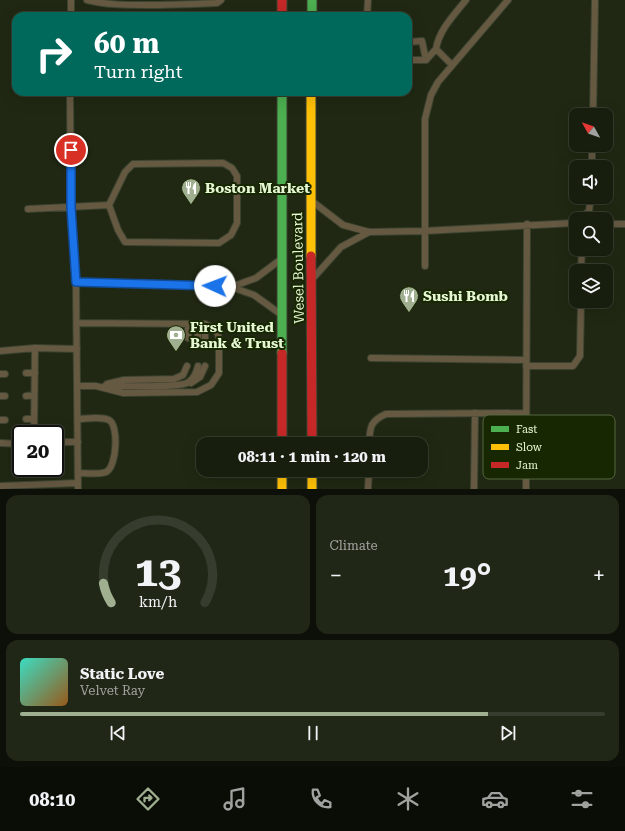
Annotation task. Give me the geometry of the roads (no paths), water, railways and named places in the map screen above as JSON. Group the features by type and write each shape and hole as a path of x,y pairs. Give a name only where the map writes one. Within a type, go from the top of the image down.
{"main road":[{"path":"282,0 282,12"},
{"path":"312,0 312,12"},
{"name":"Wesel Boulevard","path":"282,96 282,437"},
{"name":"Wesel Boulevard","path":"311,96 310,200 312,279 312,437"},
{"path":"282,477 282,489"},
{"path":"312,477 312,489"}],"lane":[{"path":"72,12 73,0"},
{"path":"87,0 102,4 135,5 184,4 218,2 221,0"},
{"path":"367,12 368,0"},
{"path":"412,60 426,60 436,49 440,35 466,0"},
{"path":"425,266 425,119 431,95 438,82 508,0"},
{"path":"593,108 595,0"},
{"path":"412,42 422,41 426,60"},
{"path":"436,49 452,65"},
{"path":"0,486 78,486 77,323 71,207 70,96"},
{"path":"222,163 232,168 237,176 237,223 231,235 219,243 125,242 118,230 109,205 125,172 133,164 222,163"},
{"path":"310,200 343,225 369,232 424,231 569,222"},
{"path":"28,209 109,205"},
{"path":"369,437 370,429 375,419 386,414 526,413 527,224"},
{"path":"613,224 625,224"},
{"path":"312,279 342,247 369,232"},
{"path":"231,287 256,278 282,258"},
{"path":"76,282 231,287 254,295 283,315"},
{"path":"371,358 573,366 580,356 581,308"},
{"path":"77,323 205,324 213,328 217,332 219,338 219,373 211,386 205,390 197,392 123,393 96,386"},
{"path":"188,324 188,338"},
{"path":"198,324 198,338"},
{"path":"205,324 205,338"},
{"path":"0,351 35,348 77,349"},
{"path":"34,425 35,348"},
{"path":"96,386 124,380 174,379 182,375 187,366"},
{"path":"182,385 193,379 198,366"},
{"path":"77,386 187,385 196,381 203,373 205,366"},
{"path":"26,373 35,372"},
{"path":"26,396 34,395"},
{"path":"474,489 476,413"},
{"path":"78,419 97,418 108,420 113,423 115,450 113,465 107,472 78,473"},
{"path":"26,420 34,419"},
{"path":"64,442 78,442"},
{"path":"0,443 12,444"},
{"path":"368,489 369,477"}],"place":[{"name":"Boston Market","path":"191,205"},
{"name":"Sushi Bomb","path":"409,313"},
{"name":"First United Bank & Trust","path":"176,352"}]}
